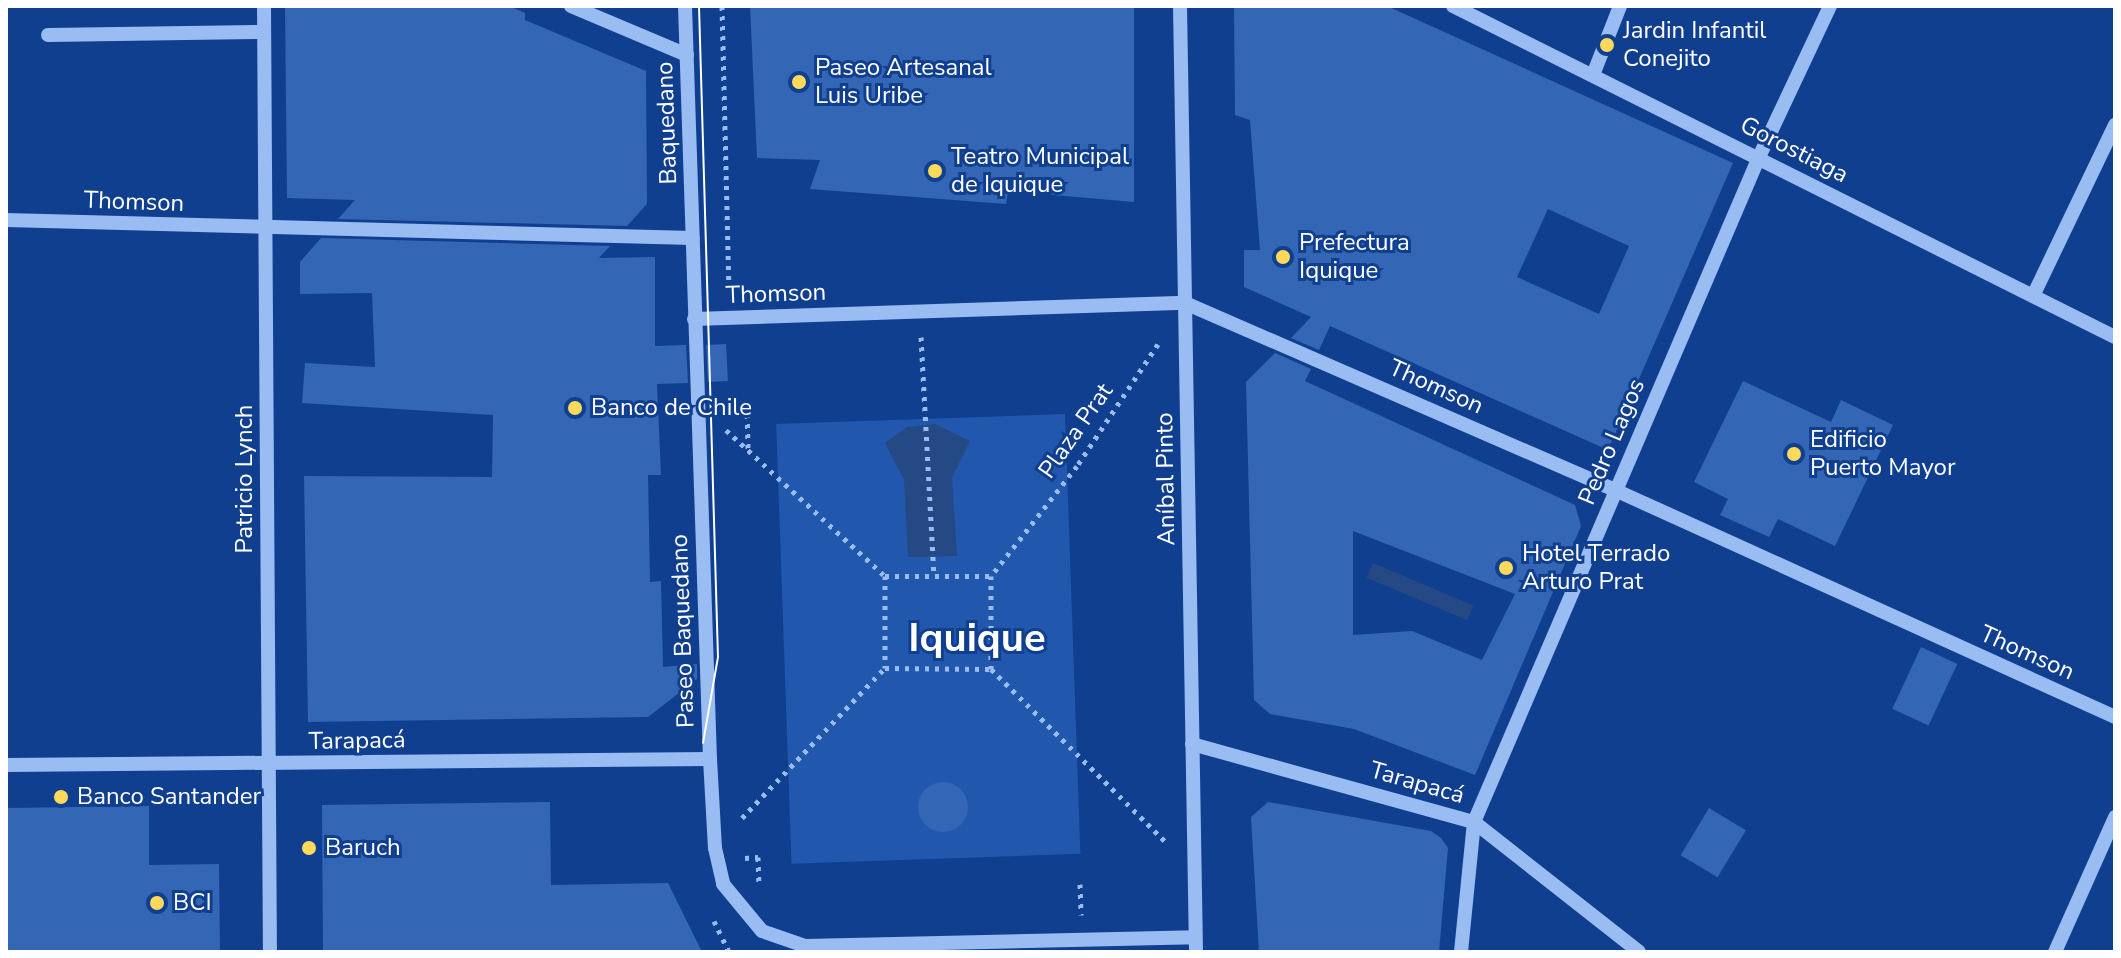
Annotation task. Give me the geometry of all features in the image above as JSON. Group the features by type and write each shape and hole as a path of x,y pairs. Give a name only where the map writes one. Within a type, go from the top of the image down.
{"street":[{"name":"Patricio Lynch","path":"264,6 270,952"},
{"path":"571,6 687,55"},
{"name":"Baquedano","path":"685,6 693,238"},
{"name":"Aníbal Pinto","path":"1180,6 1195,945"},
{"name":"Gorostiaga","path":"1453,6 2115,337"},
{"path":"1593,75 1620,6"},
{"name":"Pedro Lagos","path":"1461,952 1474,822 1759,157 1830,6"},
{"path":"48,35 264,32"},
{"path":"2033,296 2115,125"},
{"name":"Thomson","path":"6,220 693,238"},
{"name":"Paseo Baquedano","path":"693,238 715,848 723,884 762,931 805,946 835,949"},
{"name":"Thomson","path":"694,319 1185,303 1615,490 2115,717"},
{"name":"Tarapacá","path":"1192,744 1474,822 1639,952"},
{"name":"Tarapacá","path":"6,765 269,766 710,759"},
{"path":"2055,952 2115,817"},
{"path":"835,949 1195,945"}],"path":[{"path":"722,6 729,317"},
{"name":"Plaza Prat","path":"991,576 1077,466 1185,303"},
{"path":"920,312 934,576"},
{"path":"697,403 885,576 991,576 991,669"},
{"path":"747,404 748,449"},
{"path":"715,848 885,668 885,576"},
{"path":"885,668 991,669 1194,868"},
{"path":"758,865 759,887"},
{"path":"1080,884 1080,905"}],"shaded area":[{"path":"1065,414 1080,854 792,864 776,424"},
{"path":"935,424 970,441 952,478 957,556 908,557 904,480 885,443 907,427"},
{"path":"1373,563 1473,606 1467,620 1367,578"}],"building":[{"path":"285,6 509,6 525,13 525,20 646,71 647,204 627,226 338,219 355,200 287,198"},
{"path":"750,6 1134,6 1134,202 1008,191 1006,204 810,189 820,160 757,158"},
{"path":"1234,6 1387,6 1733,163 1608,450 1330,326 1319,350 1291,338 1311,317 1244,287 1244,250 1260,250 1250,120 1235,115","holes":["1548,209 1629,246 1599,314 1517,277"]},
{"path":"321,238 610,246 599,258 655,257 655,346 686,345 688,383 657,384 661,475 648,475 650,582 661,581 663,667 697,664 697,679 648,717 308,722 304,476 492,477 493,415 302,403 305,363 375,367 372,293 300,294 300,262"},
{"path":"726,344 728,381 708,382 706,345"},
{"name":"Hotel Terrado Arturo Prat","path":"1275,353 1311,369 1305,381 1575,505 1581,526 1475,775 1354,729 1270,714 1254,700 1246,382","holes":["1353,531 1515,594 1482,660 1412,631 1353,635"]},
{"name":"Edificio Puerto Mayor","path":"1743,381 1831,422 1841,400 1893,425 1835,546 1778,519 1769,537 1720,515 1728,499 1694,482"},
{"path":"1921,647 1957,664 1929,726 1892,709"},
{"path":"943,782 960,790 968,807 960,824 943,832 926,824 918,807 926,790"},
{"path":"550,802 551,885 668,883 702,952 323,952 322,805"},
{"path":"1268,802 1431,831 1441,838 1448,848 1439,952 1259,952 1251,817"},
{"path":"149,806 149,865 219,864 220,952 6,952 6,808"},
{"path":"1709,808 1746,830 1718,877 1681,855"}],"tram line":[{"path":"699,6 718,657 703,743"}],"place":[{"name":"Jardin Infantil Conejito","path":"1607,45"},
{"name":"Paseo Artesanal Luis Uribe","path":"799,82"},
{"name":"Teatro Municipal de Iquique","path":"935,171"},
{"name":"Prefectura Iquique","path":"1283,257"},
{"name":"Banco de Chile","path":"575,408"},
{"name":"Edificio Puerto Mayor","path":"1794,454"},
{"name":"Hotel Terrado Arturo Prat","path":"1506,568"},
{"name":"Banco Santander","path":"61,797"},
{"name":"Baruch","path":"309,848"},
{"name":"BCI","path":"157,903"}],"district":[{"name":"Iquique","path":"977,638"}]}
